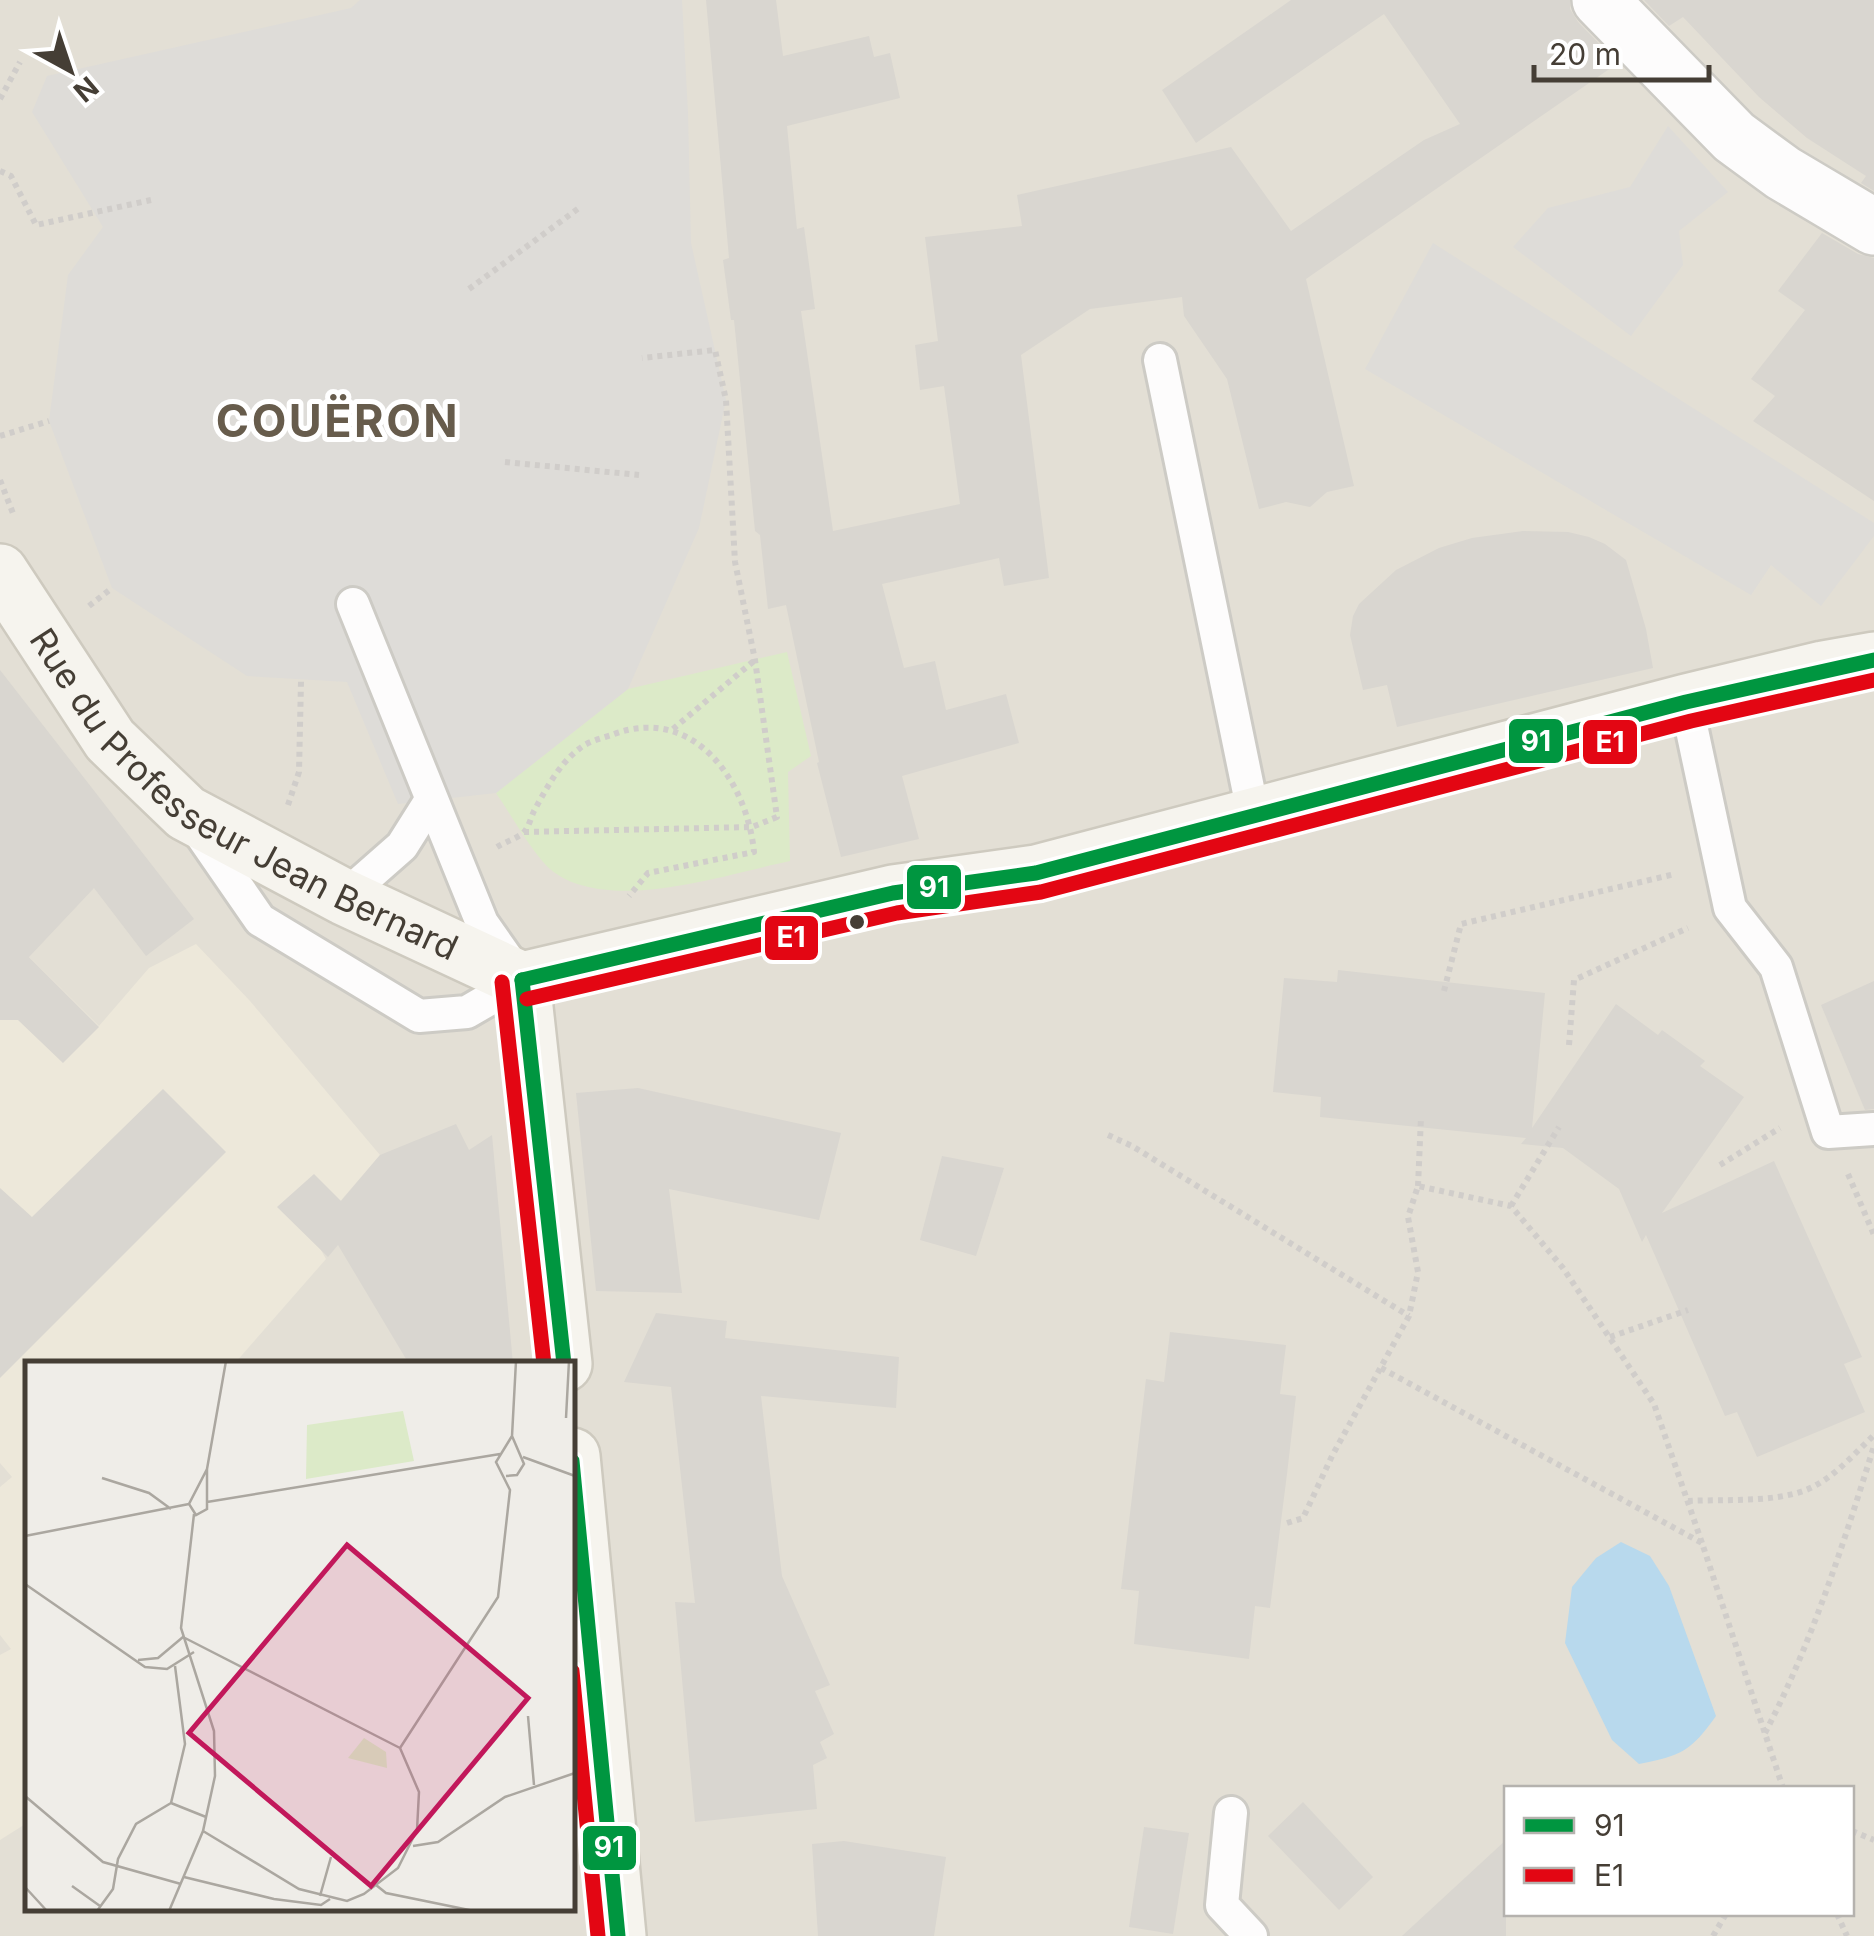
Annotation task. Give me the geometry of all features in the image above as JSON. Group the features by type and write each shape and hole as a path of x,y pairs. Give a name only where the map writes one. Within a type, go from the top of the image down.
{"street":[{"path":"1600,0 1734,137 1783,173 1874,227"},
{"name":"Rue du Professeur Jean Bernard","path":"10,551 110,740 186,813 344,897 522,980"},
{"path":"564,1361 522,980 894,893 1036,873 1686,702 1823,668 1874,660"},
{"path":"575,1487 618,1936"}],"lane":[{"path":"1160,360 1254,817"},
{"path":"186,813 260,920 419,1016 468,1012 522,980 482,923 353,604"},
{"path":"1686,702 1730,908 1776,967 1824,1118 1874,1129"},
{"path":"344,897 402,846 432,800"},
{"path":"1231,1814 1222,1904 1251,1936"}],"path":[{"path":"0,98 20,62"},
{"path":"0,171 11,176 36,224 151,200"},
{"path":"469,289 579,208"},
{"path":"460,868 524,832 752,827 777,818 755,660 734,562 726,400 715,350 642,358"},
{"path":"0,436 49,421"},
{"path":"505,462 640,475"},
{"path":"0,480 10,551"},
{"path":"672,730 755,660"},
{"path":"299,772 301,681"},
{"path":"524,832 553,778 580,747 627,729 657,726 700,742 745,808 752,827 754,852 648,873 624,903 614,958"},
{"path":"1444,990 1461,924 1720,864"},
{"path":"1568,1045 1574,980 1730,908"},
{"path":"1287,1524 1304,1518 1332,1456 1409,1316 1418,1272 1408,1216 1418,1186 1420,1118"},
{"path":"1720,1165 1824,1118 1874,1235"},
{"path":"1511,1206 1559,1127"},
{"path":"1108,1136 1132,1146 1409,1316"},
{"path":"1418,1186 1511,1206 1563,1268 1654,1404 1782,1786"},
{"path":"1610,1337 1688,1310"},
{"path":"1381,1368 1702,1543"},
{"path":"1688,1501 1764,1497 1807,1490 1841,1467 1874,1435"},
{"path":"1765,1732 1785,1694 1824,1592 1874,1446"}],"shaded area":[{"path":"0,0 1874,0 1874,1936 0,1936"},
{"path":"360,0 682,0 691,243 726,400 699,528 628,689 496,793 398,804 347,682 247,676 112,588 49,421 68,275 103,227 32,112 47,76 351,8"},
{"path":"1668,126 1728,192 1679,231 1683,265 1631,336 1513,247 1548,208 1630,187"},
{"path":"1433,243 1874,523 1874,536 1821,606 1771,565 1751,595 1365,369"},
{"path":"7,935 99,1026 149,968 196,944 250,1001 380,1155 312,1234 326,1259 237,1361 25,1361 25,1824 0,1840 0,1655 11,1649 0,1635 0,1487 12,1477 0,1463 0,944"}],"green space":[{"path":"787,652 811,756 788,772 790,861 667,888 634,891 574,883 543,862 496,793 628,689"}],"water":[{"path":"1621,1542 1650,1556 1669,1586 1716,1716 1684,1750 1639,1764 1612,1740 1565,1643 1572,1587 1596,1558"}],"building":[{"path":"706,0 776,0 783,56 869,36 874,57 890,53 900,98 787,126 797,229 804,227 815,309 801,311 833,531 960,504 944,386 920,390 915,345 938,341 925,237 1022,226 1017,195 1231,147 1291,231 1424,140 1460,124 1384,14 1196,143 1162,90 1291,0 1570,0 1570,9 1578,22 1618,63 1306,279 1354,486 1327,492 1310,507 1286,502 1259,509 1227,379 1184,316 1182,297 1090,309 1021,355 1049,578 1004,586 999,558 882,584 904,668 935,661 946,710 1006,694 1019,743 902,776 919,839 841,857 817,763 786,605 768,609 760,535 755,531 734,320 723,260 729,258"},
{"path":"1644,0 1874,0 1874,191 1861,183 1866,176 1807,138 1759,97 1683,17 1669,26"},
{"path":"1822,233 1858,254 1874,258 1874,501 1753,421 1775,396 1751,379 1805,310 1778,291"},
{"path":"1523,531 1568,532 1589,537 1626,560 1653,668 1397,727 1387,685 1363,690 1350,635 1359,604 1396,570 1439,548 1472,538"},
{"path":"0,670 194,919 146,956 94,888 29,957 99,1027 63,1063 18,1020 0,1020"},
{"path":"1338,970 1545,993 1532,1128 1616,1004 1658,1035 1662,1030 1705,1061 1700,1066 1744,1097 1662,1213 1774,1161 1862,1357 1844,1364 1865,1412 1757,1457 1737,1412 1725,1416 1646,1235 1642,1242 1619,1189 1563,1148 1521,1144 1526,1138 1320,1117 1321,1097 1273,1092 1284,978 1337,982"},
{"path":"1874,981 1874,1109 1865,1110 1821,1005"},
{"path":"638,1088 841,1133 819,1220 669,1189 682,1293 596,1291 576,1093"},
{"path":"163,1089 226,1152 0,1378 0,1188 32,1217"},
{"path":"456,1124 469,1150 492,1135 513,1361 407,1361 338,1245 328,1257 277,1207 314,1174 341,1201 380,1155"},
{"path":"942,1156 1004,1168 976,1256 920,1240"},
{"path":"656,1313 727,1321 725,1338 899,1357 896,1408 761,1396 782,1576 830,1685 815,1691 834,1734 820,1742 827,1758 813,1765 817,1809 695,1822 675,1602 695,1603 671,1387 624,1382"},
{"path":"1170,1332 1286,1345 1280,1394 1296,1396 1287,1474 1270,1608 1255,1606 1249,1659 1134,1644 1139,1591 1121,1589 1146,1379 1164,1382"},
{"path":"1303,1802 1373,1877 1339,1910 1268,1836"},
{"path":"1144,1827 1189,1833 1173,1934 1129,1927"},
{"path":"844,1841 946,1857 934,1936 818,1936 812,1844"},
{"path":"1504,1842 1506,1936 1402,1936"}],"transit line":[{"name":"91","path":"522,980 893,893 1036,873 1686,702 1874,660"},
{"name":"E1","path":"527,999 897,913 1041,892 1691,721 1874,680"},
{"name":"91","path":"522,980 564,1361"},
{"name":"E1","path":"502,982 544,1361"},
{"name":"91","path":"575,1492 618,1936"},
{"name":"E1","path":"575,1702 598,1936"}],"district":[{"name":"COUËRON","path":"338,420"}]}
